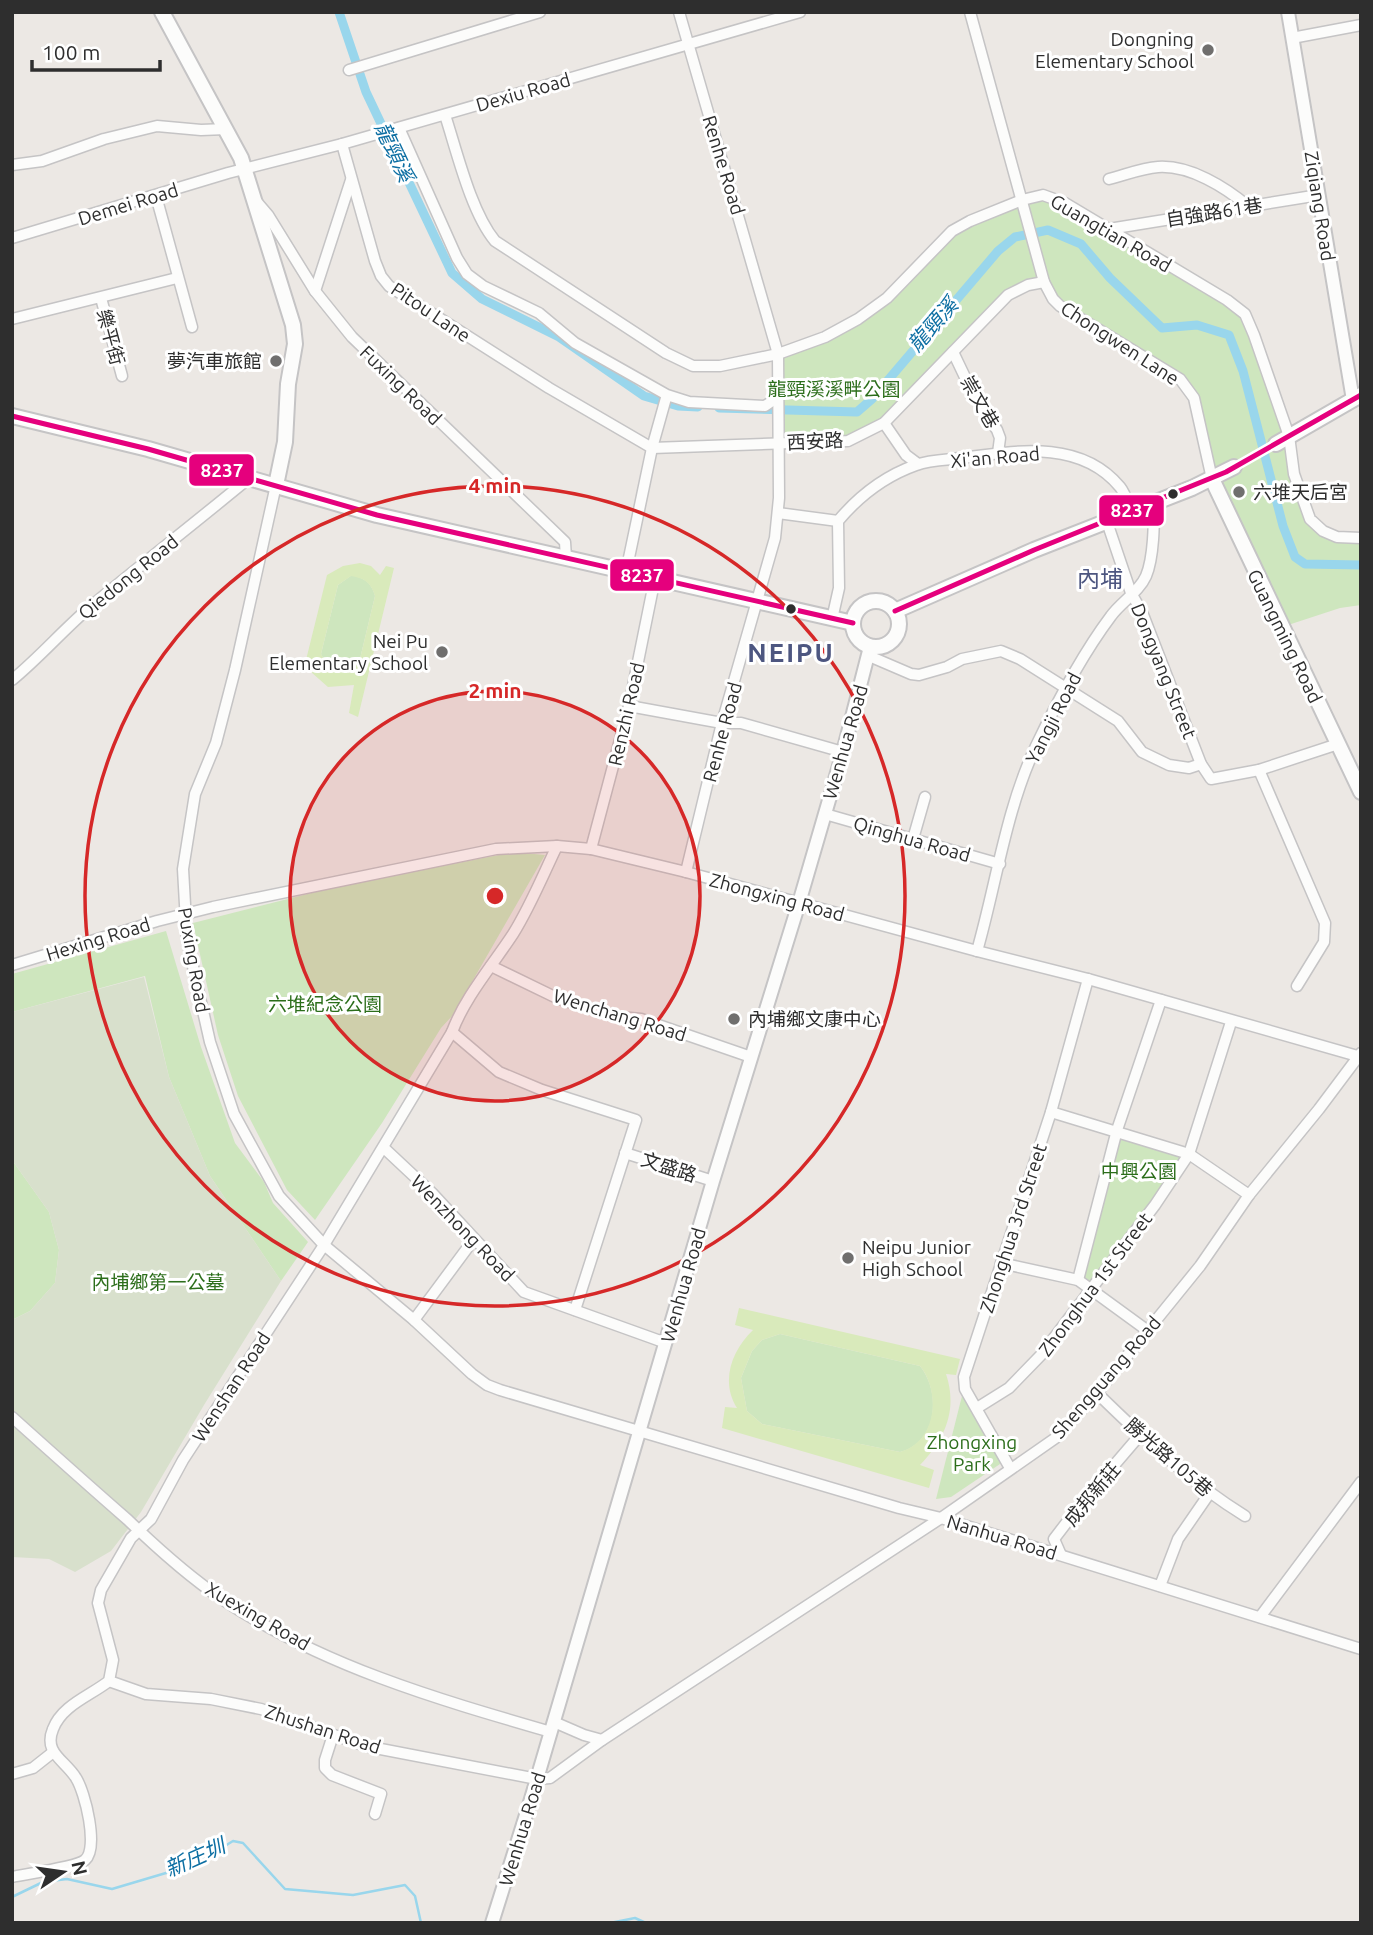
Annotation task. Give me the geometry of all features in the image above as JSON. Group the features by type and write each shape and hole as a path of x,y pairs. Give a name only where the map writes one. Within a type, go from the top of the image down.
{"main road":[{"path":"162,12 226,128 244,168 293,325 295,344 288,384 285,442 276,485"},
{"path":"1276,444 1357,397"},
{"path":"12,416 148,449 377,515 853,623"},
{"path":"895,611 1234,467"},
{"name":"Guangming Road","path":"1212,478 1252,569 1361,792"},
{"path":"874,601 889,605 895,611 900,624 895,638 869,652 858,638 853,623 859,608 874,601"}],"street":[{"path":"349,69 540,12"},
{"name":"Renhe Road","path":"679,12 778,354 779,426 778,513 775,538 722,723 686,872"},
{"name":"Dexiu Road","path":"244,168 342,145 800,12"},
{"name":"Chongwen Lane","path":"970,12 1044,282 1060,306 1180,379 1194,398 1212,478"},
{"name":"Ziqiang Road","path":"1288,12 1339,329 1357,397"},
{"path":"1292,38 1361,25"},
{"name":"Guangtian Road","path":"445,115 484,228 504,248 666,353 693,366 720,366 778,354 825,337 858,319 887,298 952,231 1022,200 1043,195 1065,203 1227,300 1245,314 1289,436 1294,474 1310,519 1323,531 1337,537 1361,538"},
{"path":"12,165 42,161 104,139 157,127 201,130 226,128"},
{"path":"397,129 457,258 467,274 483,286 538,313 575,343 667,395 689,402 765,406 778,399"},
{"name":"Pitou Lane","path":"342,145 375,261 389,286 563,396 652,447"},
{"path":"1109,178 1157,167 1174,167 1192,172 1240,199 1249,207"},
{"name":"Demei Road","path":"12,238 244,168"},
{"path":"315,290 351,179"},
{"name":"自強路61巷","path":"1109,229 1319,195"},
{"path":"156,196 192,327"},
{"name":"Fuxing Road","path":"251,196 268,215 315,290 352,337 565,542 566,558"},
{"path":"12,319 177,278"},
{"name":"西安路","path":"652,447 848,441 884,423 1008,295 1028,285 1044,282"},
{"name":"樂平街","path":"100,299 122,376"},
{"name":"崇文巷","path":"953,352 974,396 997,429 1000,438 998,453"},
{"path":"626,572 652,447 664,404"},
{"path":"884,423 906,455 918,464"},
{"name":"Xi'an Road","path":"838,521 865,492 918,464 998,453 1042,451 1074,455 1099,468 1121,488 1131,511"},
{"name":"Qiedong Road","path":"12,680 36,661 54,639 91,606 248,479"},
{"name":"Puxing Road","path":"276,485 216,743 195,794 183,869 187,940 210,1042 234,1114 279,1196 324,1245 414,1320"},
{"name":"Yangji Road","path":"976,951 1023,778 1036,746 1112,614 1147,575 1153,539 1154,502"},
{"path":"778,513 838,521 839,588 832,619"},
{"name":"Dongyang Street","path":"1107,522 1131,593 1142,612 1201,764 1211,779 1259,770"},
{"name":"Renzhi Road","path":"592,849 629,706 655,578"},
{"path":"869,652 911,674 919,674 947,667 962,659 1001,651 1020,659 1118,722 1142,752 1169,765 1189,768 1201,764"},
{"name":"Wenhua Road","path":"492,1923 844,752 869,652"},
{"path":"629,706 722,723 741,723 844,752"},
{"path":"1297,986 1324,942 1325,923 1259,770 1338,744"},
{"path":"913,839 925,797"},
{"name":"Qinghua Road","path":"825,814 1000,864"},
{"name":"Zhongxing Road","path":"184,914 496,849 557,846 592,849 1088,979 1231,1022 1360,1056"},
{"name":"Wenshan Road","path":"109,1681 113,1660 98,1603 101,1590 131,1538 151,1519 183,1460 384,1148 452,1032 457,1018 496,955 513,934 557,846"},
{"name":"Hexing Road","path":"12,965 184,914"},
{"name":"Wenchang Road","path":"491,966 559,999 620,1017 641,1019 751,1057"},
{"name":"Zhonghua 3rd Street","path":"1010,1468 965,1389 964,1377 1051,1112 1088,979"},
{"path":"1078,1280 1117,1130 1161,1000"},
{"name":"Zhonghua 1st Street","path":"977,1408 1009,1388 1041,1355 1155,1205 1189,1154 1231,1022"},
{"path":"452,1032 499,1072 542,1090 636,1120 575,1310"},
{"name":"Shengguang Road","path":"537,1779 550,1778 602,1740 941,1518 1057,1437 1097,1393 1200,1266 1249,1195 1360,1056"},
{"path":"1051,1112 1189,1154 1249,1195"},
{"name":"Wenzhong Road","path":"384,1148 432,1193 524,1293 666,1343"},
{"name":"文盛路","path":"625,1153 713,1181"},
{"path":"414,1320 474,1239"},
{"path":"1002,1263 1078,1280 1148,1331"},
{"name":"Nanhua Road","path":"414,1320 487,1385 899,1508 941,1518 1361,1649"},
{"name":"勝光路105巷","path":"1097,1393 1140,1435 1209,1493 1245,1516"},
{"name":"Xuexing Road","path":"12,1418 139,1531 222,1599 334,1660 423,1694 553,1727"},
{"name":"成邦新莊","path":"1061,1555 1055,1539 1080,1505 1140,1435"},
{"path":"1260,1617 1361,1482"},
{"path":"1160,1586 1178,1539 1209,1493"},
{"path":"12,1877 75,1865 87,1859 92,1847 83,1794 76,1778 52,1753 49,1741 65,1710 109,1681"},
{"name":"Zhushan Road","path":"109,1681 146,1694 211,1699 261,1709 365,1746 537,1779"},
{"path":"553,1727 602,1740"},
{"path":"333,1735 325,1768 332,1774 381,1794 375,1814"},
{"path":"12,1774 33,1769 52,1753"}],"green space":[{"name":"龍頸溪溪畔公園","path":"1022,200 1065,203 1245,314 1289,436 1302,502 1323,531 1361,538 1361,605 1340,608 1282,627 1210,481 1194,399 1180,379 1060,306 1044,283 1008,295 884,423 848,441 778,443 778,354 858,319 952,231"},
{"path":"360,563 371,566 380,575 386,566 394,568 358,717 349,713 354,685 328,687 311,672 306,660 327,575 343,566","holes":["351,576 367,582 375,596 359,663 349,672 332,668 321,654 338,585"]},
{"path":"352,575 367,582 375,596 359,663 349,672 332,668 321,654 338,585"},
{"name":"六堆紀念公園","path":"499,855 545,855 453,1015 441,1028 382,1123 315,1220 287,1190 238,1096 218,1035 193,923 347,884"},
{"path":"166,931 201,1047 235,1143 264,1182 273,1203 308,1242 281,1281 210,1176 169,1077 145,976 12,1012 12,974"},
{"name":"內埔鄉第一公墓","path":"144,977 169,1077 210,1176 281,1281 141,1512 111,1551 75,1572 49,1559 12,1557 12,1320 30,1311 55,1283 59,1250 49,1212 12,1160 12,1012"},
{"name":"中興公園","path":"1119,1135 1185,1156 1090,1285 1081,1279"},
{"path":"12,1160 49,1212 59,1250 55,1283 30,1311 12,1320"},
{"path":"739,1308 960,1359 956,1375 946,1374 951,1400 947,1423 936,1445 920,1465 934,1470 929,1488 722,1428 725,1407 737,1408 729,1387 734,1356 753,1330 735,1325","holes":["780,1334 920,1366 931,1389 932,1415 922,1438 900,1452 762,1424 747,1411 741,1378 752,1351 762,1340"]},
{"path":"780,1334 920,1366 927,1377 933,1402 929,1427 922,1438 900,1452 762,1424 747,1411 741,1378 752,1351 762,1340"},
{"name":"Zhongxing Park","path":"964,1388 1003,1462 951,1497 936,1499"}],"waterway":[{"name":"龍頸溪","path":"339,12 366,92 452,273 482,299 559,337 644,396 678,406 698,407"},
{"name":"龍頸溪","path":"719,408 857,412 872,399 998,251 1015,237 1048,230 1081,244 1110,278 1162,328 1197,325 1229,335 1243,371 1283,526 1295,557 1305,564 1361,565"},
{"name":"新庄圳","path":"12,1897 43,1882 67,1879 112,1889 176,1870 207,1857 233,1841 243,1843 285,1889 353,1895 405,1885 415,1896 421,1923"},
{"path":"610,1923 635,1918 646,1923"}],"transit line":[{"name":"8237","path":"895,611 1034,550 1226,472 1361,395"},
{"name":"8237","path":"12,416 148,449 377,515 853,623"}],"place":[{"name":"Dongning Elementary School","path":"1208,50"},
{"name":"夢汽車旅館","path":"276,361"},
{"name":"六堆天后宮","path":"1239,492"},
{"name":"Nei Pu Elementary School","path":"442,652"},
{"name":"內埔鄉文康中心","path":"734,1019"},
{"name":"Neipu Junior High School","path":"848,1258"}],"district":[{"name":"內埔","path":"1100,579"},
{"name":"NEIPU","path":"791,653"}]}
